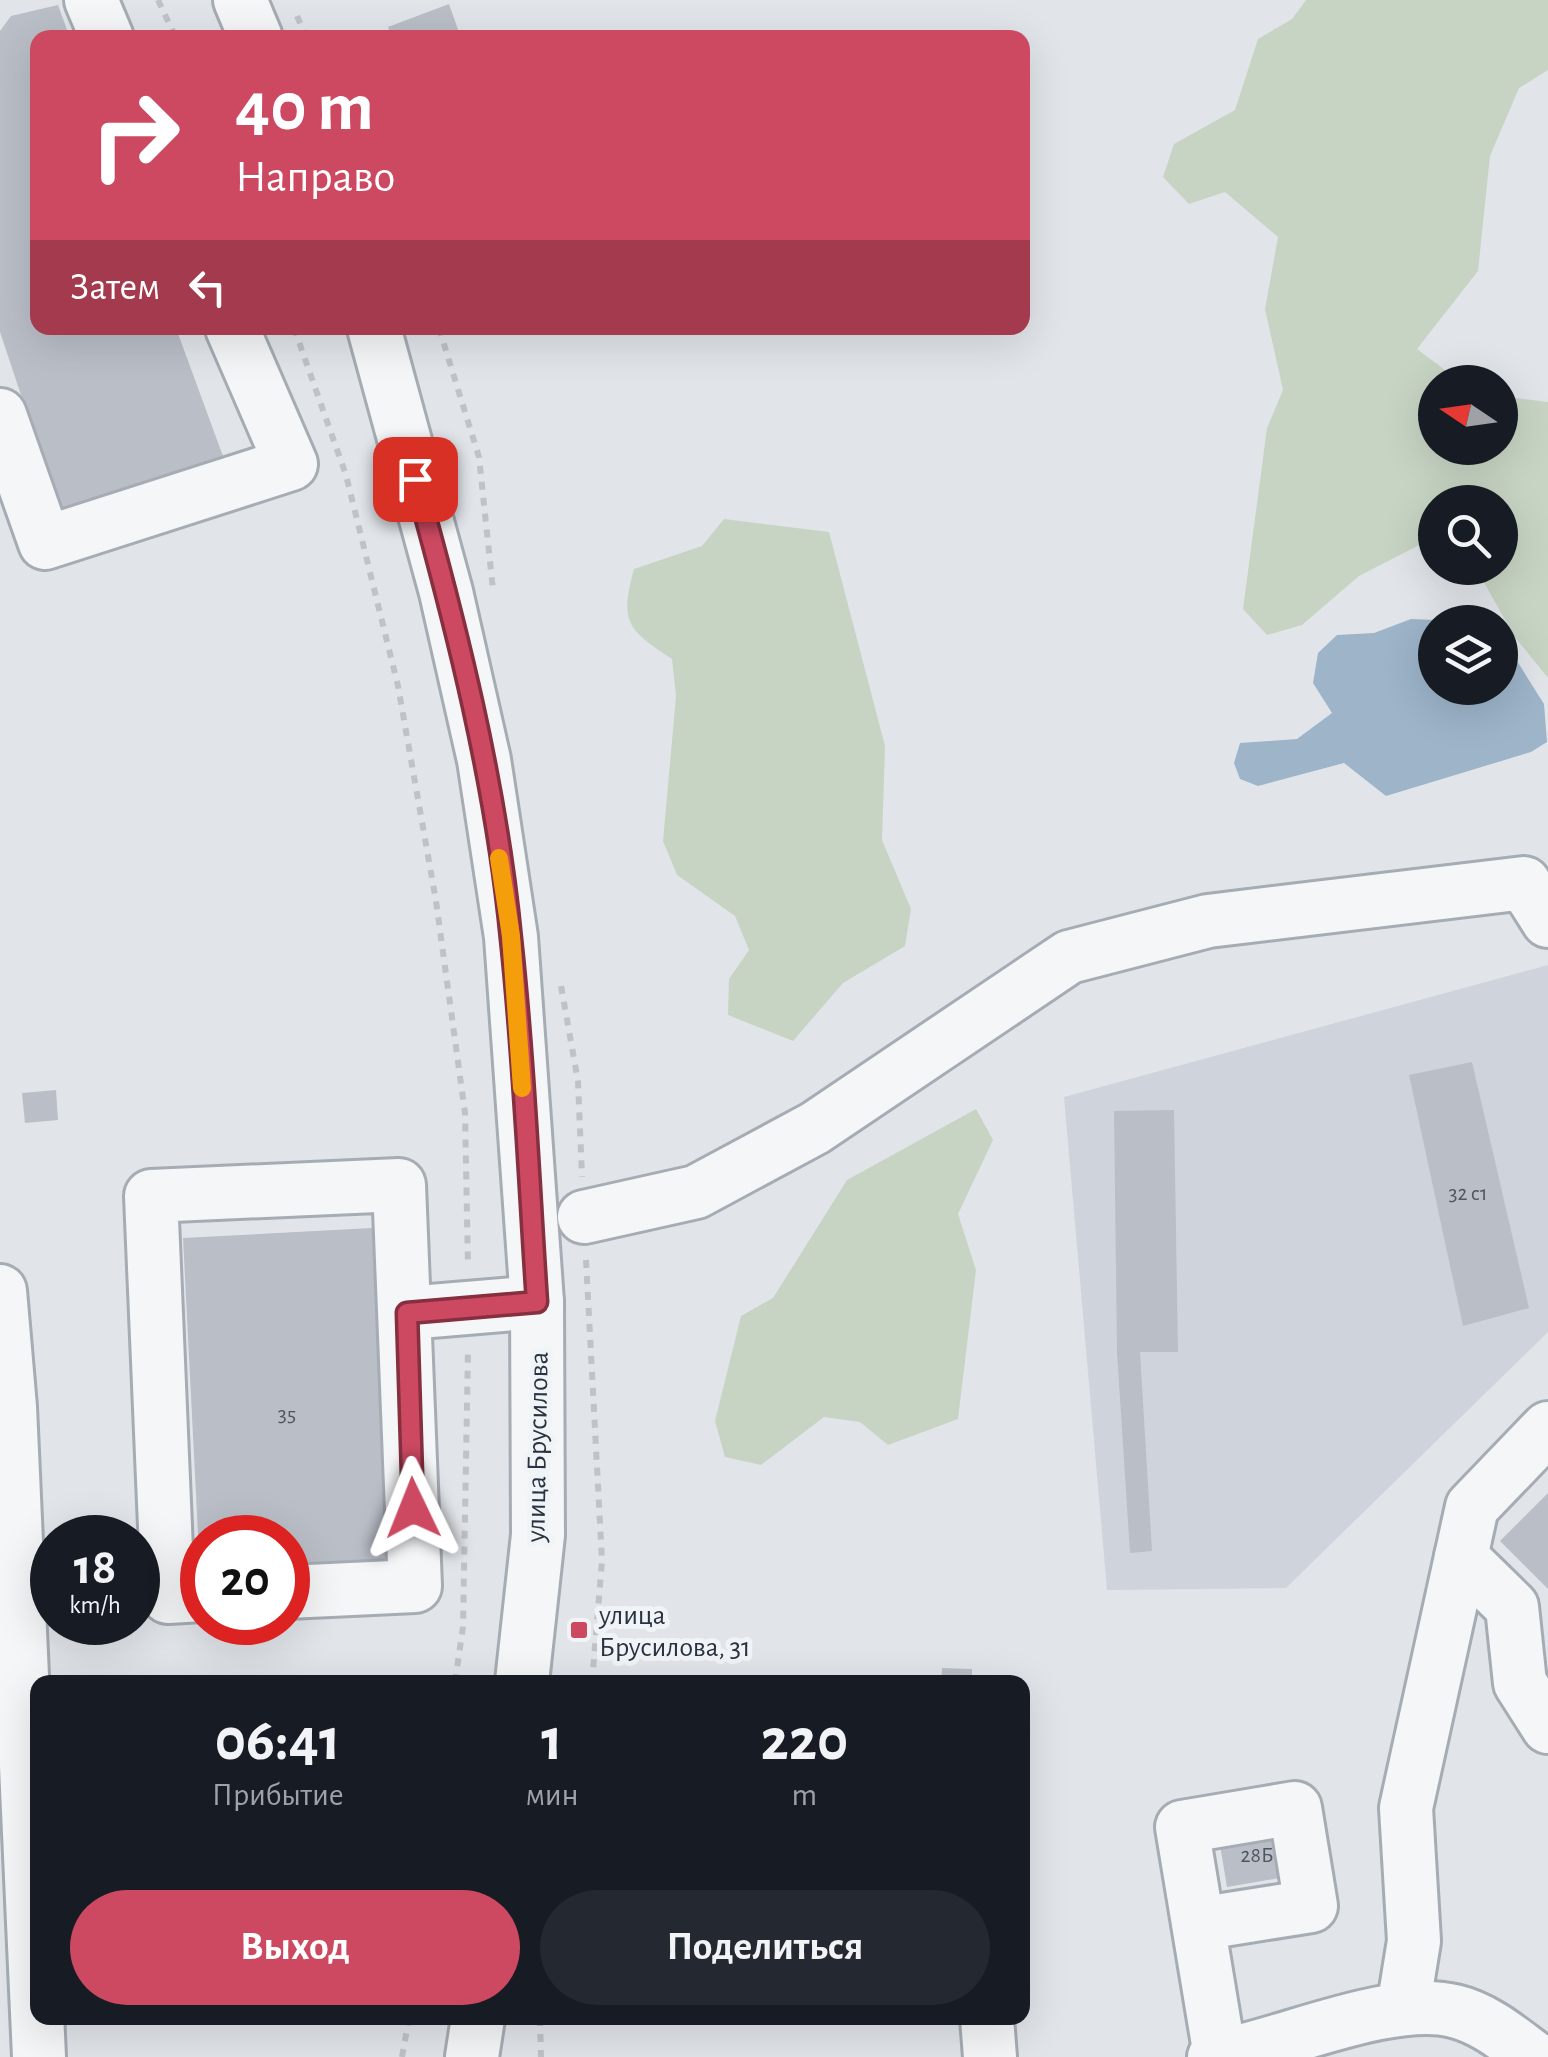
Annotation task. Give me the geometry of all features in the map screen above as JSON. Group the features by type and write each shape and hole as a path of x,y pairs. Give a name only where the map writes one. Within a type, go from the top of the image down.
{"street":[{"path":"91,0 104,30"},
{"path":"240,0 253,30"},
{"path":"0,415 44,543 291,464 235,335"},
{"name":"улица Брусилова","path":"376,335 446,592 484,760 511,936 537,1302 538,1534 523,1675"},
{"path":"584,1217 696,1192 815,1128 1069,957 1208,921 1524,884 1548,921"},
{"path":"180,1596 168,1597 152,1196 399,1185 416,1586 310,1591"},
{"path":"0,1292 24,2038"},
{"path":"407,1313 537,1302"},
{"path":"1402,2009 1414,1941 1406,1808 1472,1507 1548,1428"},
{"path":"1462,1557 1512,1608 1520,1683 1548,1727"},
{"path":"1198,1924 1217,2056 1402,2009 1453,2010 1492,2026 1533,2057"},
{"path":"472,2057 477,2025"},
{"path":"988,2025 990,2057"}],"path":[{"path":"158,0 172,30"},
{"path":"296,335 346,474 398,686 436,902 465,1112 469,1308 463,1627 457,1675"},
{"path":"402,2057 408,2025"},
{"path":"540,2025 540,2057"}],"shaded area":[{"path":"1548,965 1548,1332 1286,1588 1107,1590 1064,1097"}],"green space":[{"path":"1306,0 1548,0 1548,70 1519,88 1490,156 1478,271 1417,349 1438,365 1418,365 1418,465 1518,465 1518,398 1548,402 1548,678 1518,641 1518,605 1497,605 1486,585 1518,585 1518,485 1418,485 1418,546 1359,576 1302,625 1267,635 1243,609 1267,428 1283,390 1265,309 1278,237 1225,192 1189,204 1163,177 1174,144 1235,110 1258,39 1292,19"},
{"path":"724,519 829,532 885,746 882,840 911,909 905,946 843,983 793,1041 728,1015 729,979 749,950 735,916 677,875 663,841 676,696 672,659 637,632 628,614 634,569 702,546"},
{"path":"976,1109 993,1140 958,1214 976,1270 958,1419 888,1445 860,1422 824,1417 761,1465 725,1457 715,1421 741,1316 773,1298 847,1180"}],"water":[{"path":"1418,619 1418,705 1518,705 1518,663 1544,704 1547,742 1531,752 1386,796 1344,763 1258,786 1240,779 1234,763 1240,743 1297,739 1332,713 1313,683 1318,653 1337,635 1374,633"}],"building":[{"path":"449,4 458,30 389,30 388,27"},
{"path":"58,5 67,30 30,30 30,335 179,335 224,459 61,515 0,332 0,31 11,16"},
{"path":"1472,1062 1529,1308 1463,1326 1409,1075"},
{"path":"56,1090 58,1120 25,1123 22,1093"},
{"path":"1174,1110 1178,1352 1140,1352 1152,1551 1130,1553 1117,1352 1114,1111"},
{"path":"372,1228 389,1561 310,1565 310,1515 197,1515 183,1238"},
{"path":"1548,1493 1548,1589 1500,1541"},
{"path":"942,1668 972,1669 972,1675 942,1675"},
{"path":"1287,1821 1297,1875 1227,1887 1218,1833"}],"slow traffic":[{"path":"499,858 511,936 522,1088"}],"place":[{"name":"улица Брусилова, 31","path":"579,1630"}],"route":[{"path":"413,1508 407,1313 537,1302 511,936 484,760 446,592 415,479"}]}
